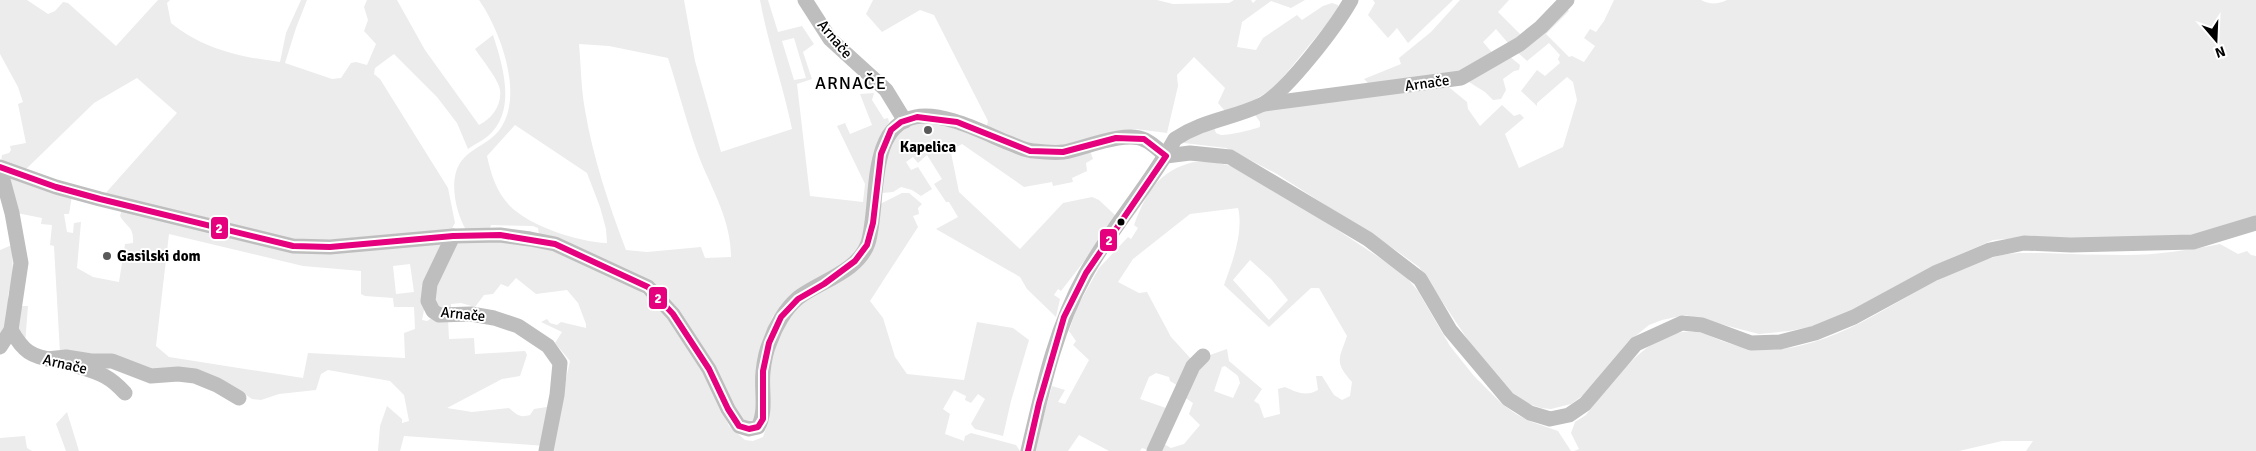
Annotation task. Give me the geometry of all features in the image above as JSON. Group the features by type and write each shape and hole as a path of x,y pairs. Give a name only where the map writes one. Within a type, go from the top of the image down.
{"street":[{"name":"Arnače","path":"805,0 830,39 886,90 905,121"},
{"name":"Arnače","path":"1263,104 1312,56 1342,16 1351,0"},
{"name":"Arnače","path":"1028,451 1039,403 1064,317 1086,273 1166,156 1175,139 1193,128 1263,104 1461,78 1520,44 1541,27 1567,0"},
{"path":"0,168 74,192 293,246 330,247 453,236 500,236 555,244 648,287 673,314 709,369 728,409 739,426 749,429 758,427 763,419 763,371 769,343 781,317 798,298 824,284 855,261 867,245 873,223 881,154 891,130 905,121 916,117 957,122 1030,152 1063,152 1116,138 1126,138 1144,139 1166,156 1190,153 1230,157 1368,239 1420,279 1450,330 1508,399 1530,413 1550,419 1569,415 1585,404 1636,344 1682,322 1702,325 1751,343 1780,342 1816,333 1854,317 1935,273 1990,250 2024,243 2071,245 2193,242 2256,223"},
{"path":"0,168 12,213 21,263 11,330 0,347"},
{"name":"Arnače","path":"453,236 430,284 428,301 432,311 440,315 471,314 494,318 518,326 548,346 560,363 557,395 546,451"},
{"name":"Arnače","path":"11,330 18,343 36,358 102,373 116,382 125,393"},
{"path":"1154,451 1194,366 1203,356"},
{"path":"47,359 66,357 91,362 112,361 151,376 178,374 195,376 211,382 239,398"}],"shaded area":[{"path":"0,0 27,0 48,14 55,11 63,2 68,3 116,46 158,0 170,0 167,3 171,23 183,32 222,50 280,62 286,33 301,0 307,0 285,63 332,79 341,78 351,63 356,62 367,65 376,44 364,31 368,20 364,7 367,0 397,0 425,50 479,125 495,111 500,96 497,81 475,49 493,35 501,60 505,101 497,126 488,136 468,149 457,123 437,97 394,54 375,68 374,74 380,79 448,188 455,223 451,230 302,242 103,196 177,113 137,78 94,103 22,173 1,162 2,155 9,153 11,150 10,146 26,143 18,104 23,102 18,87 0,54"},
{"path":"479,0 684,0 695,61 721,152 792,129 760,0 768,0 778,32 802,26 814,44 803,52 812,79 797,84 810,196 863,202 865,184 837,126 845,123 850,134 872,125 860,94 874,93 872,100 884,119 888,118 889,122 878,141 863,241 848,260 784,304 773,316 763,340 758,406 753,420 745,422 741,419 676,310 539,235 538,228 533,226 491,225 489,231 466,230 454,193 456,174 464,158 494,136 502,126 508,112 510,96 506,61 501,44","holes":["794,38 806,78 794,80 782,41","579,44 609,46 668,58 696,149 725,220 731,257 705,258 701,247 647,252 626,250 592,146 582,85","515,125 587,173 600,207 606,229 607,243 582,240 555,232 518,213 504,200 497,188 487,156"]},
{"path":"873,0 1157,0 1173,4 1229,3 1234,0 1251,0 1253,3 1256,0 1305,0 1291,8 1271,1 1242,22 1237,47 1256,50 1263,38 1297,15 1302,20 1323,6 1332,3 1338,5 1339,9 1275,87 1248,104 1225,111 1218,103 1225,88 1194,57 1177,75 1178,86 1167,133 1136,129 1080,144 1039,147 986,130 988,121 934,15 920,10 882,32 866,14"},
{"path":"1373,0 1453,0 1408,43 1397,28 1388,38 1368,15 1375,3"},
{"path":"1460,0 1509,0 1498,12 1524,38 1508,43 1496,29 1483,42 1495,56 1461,71 1402,82 1368,83 1364,79 1401,64 1399,58 1431,32"},
{"path":"1614,0 1701,0 1714,3 1727,0 2256,0 2256,218 2191,236 2135,239 2031,237 1993,240 1933,266 1845,314 1819,325 1789,331 1759,334 1685,315 1662,320 1649,325 1628,342 1582,396 1571,404 1551,409 1523,402 1509,390 1470,343 1419,267 1277,174 1226,148 1184,143 1182,140 1213,125 1216,133 1221,135 1260,127 1260,122 1253,112 1445,84 1467,102 1468,109 1480,126 1502,105 1514,116 1520,114 1524,118 1505,134 1519,168 1563,147 1577,100 1573,82 1567,77 1537,103 1537,106 1521,91 1537,70 1545,76 1560,63 1558,59 1560,55 1549,43 1527,61 1516,51 1565,7 1569,11 1546,34 1569,57 1572,56 1584,62 1595,46 1584,38 1590,29 1596,32 1604,21"},
{"path":"1509,56 1520,65 1519,70 1514,71 1503,79 1506,90 1501,99 1493,100 1485,92 1469,82"},
{"path":"911,123 939,123 978,137 1090,151 1093,159 1086,163 1087,171 1072,178 1073,182 1053,186 1052,182 1024,187 962,144 951,153 959,192 1020,249 1063,203 1092,197 1099,200 1116,216 1061,291 1058,289 1054,295 1060,299 1056,317 1027,289 1020,277 936,229 958,217 949,202 946,202 934,184 942,179 927,155 918,163 913,157 906,162 911,170 918,167 932,189 921,196 912,190 901,187 893,192 882,193 883,164 890,139"},
{"path":"1194,162 1214,162 1235,167 1327,223 1392,266 1407,278 1418,291 1450,346 1474,376 1502,404 1516,414 1558,431 1571,451 1157,451 1162,443 1171,448 1184,444 1200,425 1189,414 1193,403 1184,397 1207,356 1227,349 1229,361 1262,389 1254,401 1259,404 1264,418 1280,414 1278,389 1285,387 1301,393 1314,392 1318,390 1316,376 1322,376 1334,395 1342,400 1350,396 1352,382 1340,365 1340,356 1347,336 1319,288 1311,288 1269,327 1224,285 1234,257 1238,237 1238,208 1190,214 1133,259 1118,282 1139,293 1147,292 1171,337 1193,361 1180,387 1170,381 1169,377 1156,373 1149,377 1140,399 1166,408 1151,451 1142,448 1140,451 1109,451 1079,435 1068,451 1034,451 1052,386 1065,390 1058,402 1065,404 1089,360 1073,345 1076,341 1069,331 1077,307 1099,268 1128,237 1131,239 1138,228 1134,225 1155,184 1182,166","holes":["1250,260 1271,279 1288,300 1269,320 1233,280","1225,366 1238,376 1240,383 1233,398 1214,391 1222,367"]},
{"path":"10,177 72,196 69,214 64,214 67,232 73,233 74,223 81,222 77,268 93,277 119,282 125,244 133,243 131,230 120,216 122,209 256,242 441,243 428,311 424,310 422,320 427,321 435,316 448,319 449,339 474,338 475,354 525,351 527,355 520,376 502,379 447,408 472,412 509,408 517,414 524,416 530,415 534,409 553,406 546,446 404,436 400,451 378,451 380,426 387,406 402,419 402,423 409,421 404,395 390,381 328,370 321,374 316,390 279,394 261,400 252,399 246,395 169,373 60,353 54,246 50,245 52,225 41,224 42,218 17,213 6,178","holes":["169,234 303,266 361,271 361,294 393,298 394,307 414,307 415,329 404,333 405,358 308,353 303,378 169,357 156,346","410,264 414,292 396,294 393,266"]},
{"path":"902,193 909,193 922,204 918,208 919,214 913,216 918,227 870,301 883,318 895,357 907,374 964,380 977,322 1013,328 1029,340 1003,436 975,429 971,424 985,399 978,394 971,403 965,400 966,396 954,390 943,409 950,414 945,434 964,441 965,436 971,433 1016,445 1020,451 550,451 570,361 555,343 562,332 541,322 547,319 550,323 557,325 561,322 586,328 578,303 567,290 536,294 516,278 508,287 501,284 493,294 484,295 475,307 461,303 451,304 451,311 437,309 431,291 453,240 503,240 556,249 638,290 653,300 694,351 729,426 745,440 753,441 763,437 766,428 766,383 779,327 803,300 846,276 880,204"},
{"path":"2220,244 2238,254 2247,251 2251,255 2256,256 2256,451 2026,451 2033,441 2002,441 1959,451 1574,451 1579,449 1571,433 1575,422 1586,415 1619,374 1648,347 1663,338 1679,332 1696,332 1734,345 1753,349 1789,348 1825,338 1850,328 1947,275 1972,264 1998,256 2026,253 2138,255 2173,252"},
{"path":"12,245 13,275 8,295 9,324 0,342 0,250"},
{"path":"19,306 28,306 25,344 16,328"},
{"path":"67,412 79,451 66,451 56,424"},
{"path":"25,436 27,448 32,451 0,451 0,438"}],"transit line":[{"name":"2","path":"0,167 56,187 100,199 293,246 330,247 453,236 500,235 555,244 648,287 673,314 709,369 728,409 739,426 749,429 758,427 763,419 763,371 769,343 781,317 798,299 824,284 855,261 867,245 873,223 881,154 891,130 901,122 917,117 957,122 1030,151 1063,152 1116,138 1144,139 1166,156 1086,273 1064,317 1039,403 1028,451"}],"place":[{"name":"Kapelica","path":"928,130"},
{"name":"Gasilski dom","path":"107,256"}],"district":[{"name":"ARNAČE","path":"851,83"}]}
